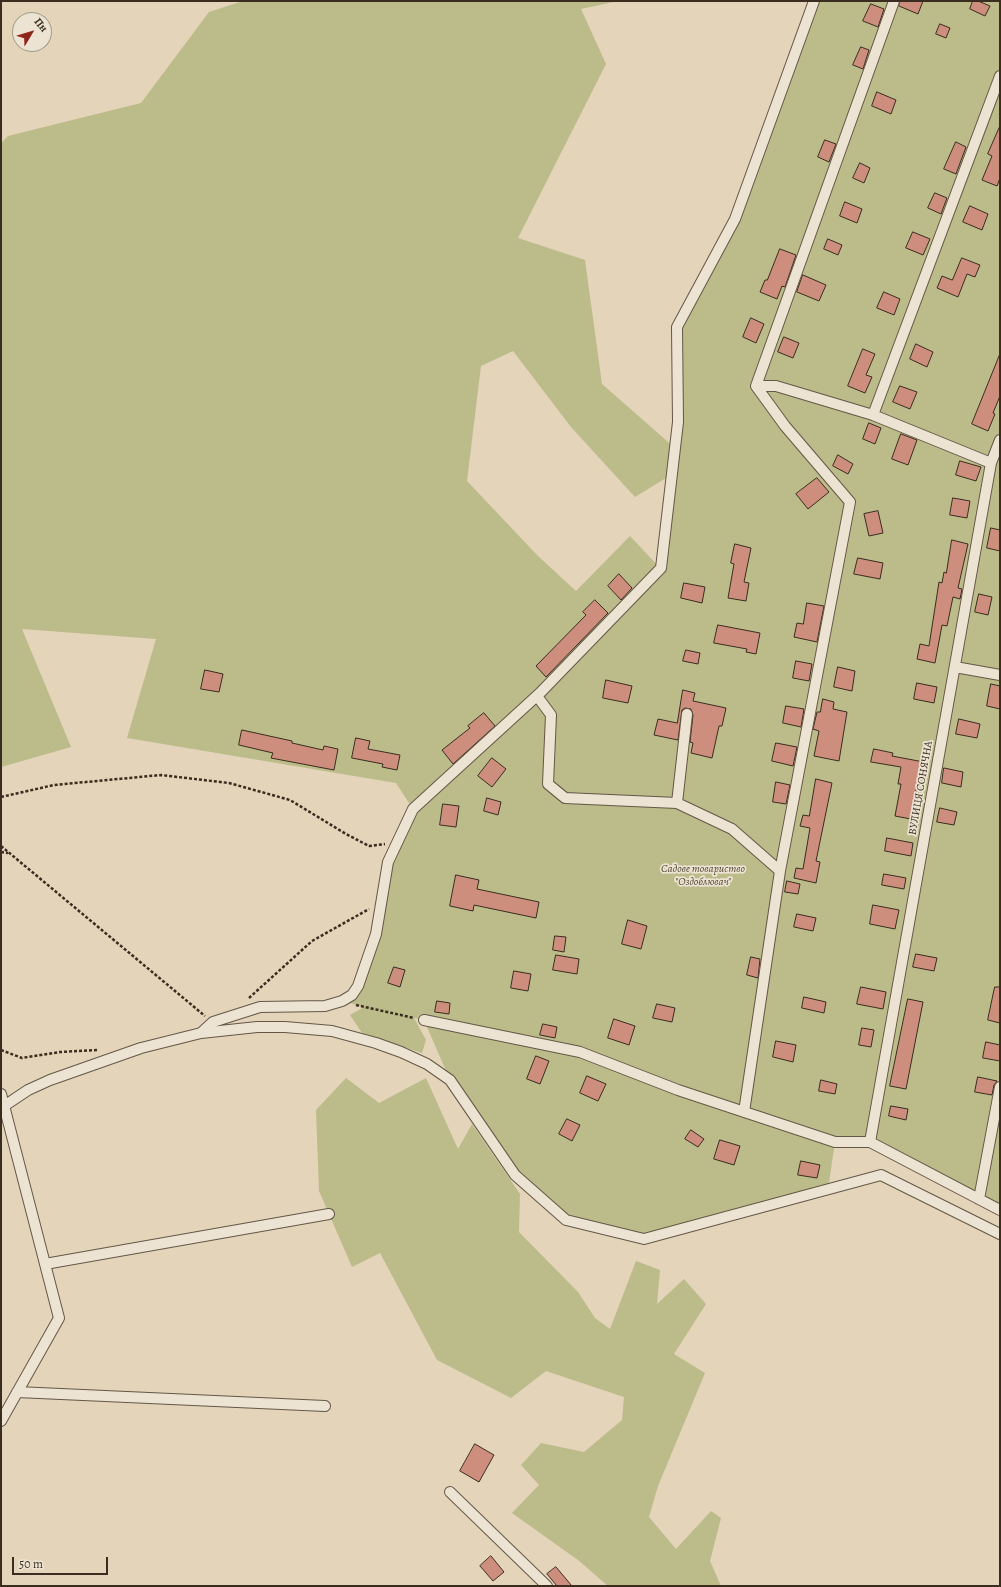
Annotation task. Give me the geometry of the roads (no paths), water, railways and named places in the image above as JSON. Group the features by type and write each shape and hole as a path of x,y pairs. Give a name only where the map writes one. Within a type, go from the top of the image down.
{"street":[{"path":"201,1033 213,1022 260,1007 325,1006 342,1001 352,995 358,986 376,934 388,862 413,809 537,696 660,568 678,422 677,326 735,219 814,1"},
{"path":"756,386 894,1"},
{"path":"873,415 1000,76"},
{"path":"756,386 776,386 873,415 991,462"},
{"path":"744,1112 780,871 850,502 785,426 756,386"},
{"name":"ВУЛИЦЯ СОНЯЧНА","path":"870,1142 991,462 1000,440"},
{"path":"955,667 1000,675"},
{"path":"537,696 551,715 548,784 565,798 677,803 732,829 780,871"},
{"path":"677,803 687,714"},
{"path":"424,1020 580,1052 678,1090 835,1142 870,1142 1000,1210"},
{"path":"2,1107 28,1090 50,1080 141,1048 201,1033 257,1027 285,1026 326,1030 351,1035 401,1052 427,1064 450,1080 515,1175 566,1220 644,1240 881,1175 1000,1234"},
{"path":"979,1199 1000,1088"},
{"path":"1,1094 2,1107 59,1318 1,1421"},
{"path":"45,1264 329,1214"},
{"path":"17,1392 325,1406"},
{"path":"450,1492 547,1586"}],"park label":[{"name":"Садове товариство \"Оздоблювач\"","path":"703,875"}]}
